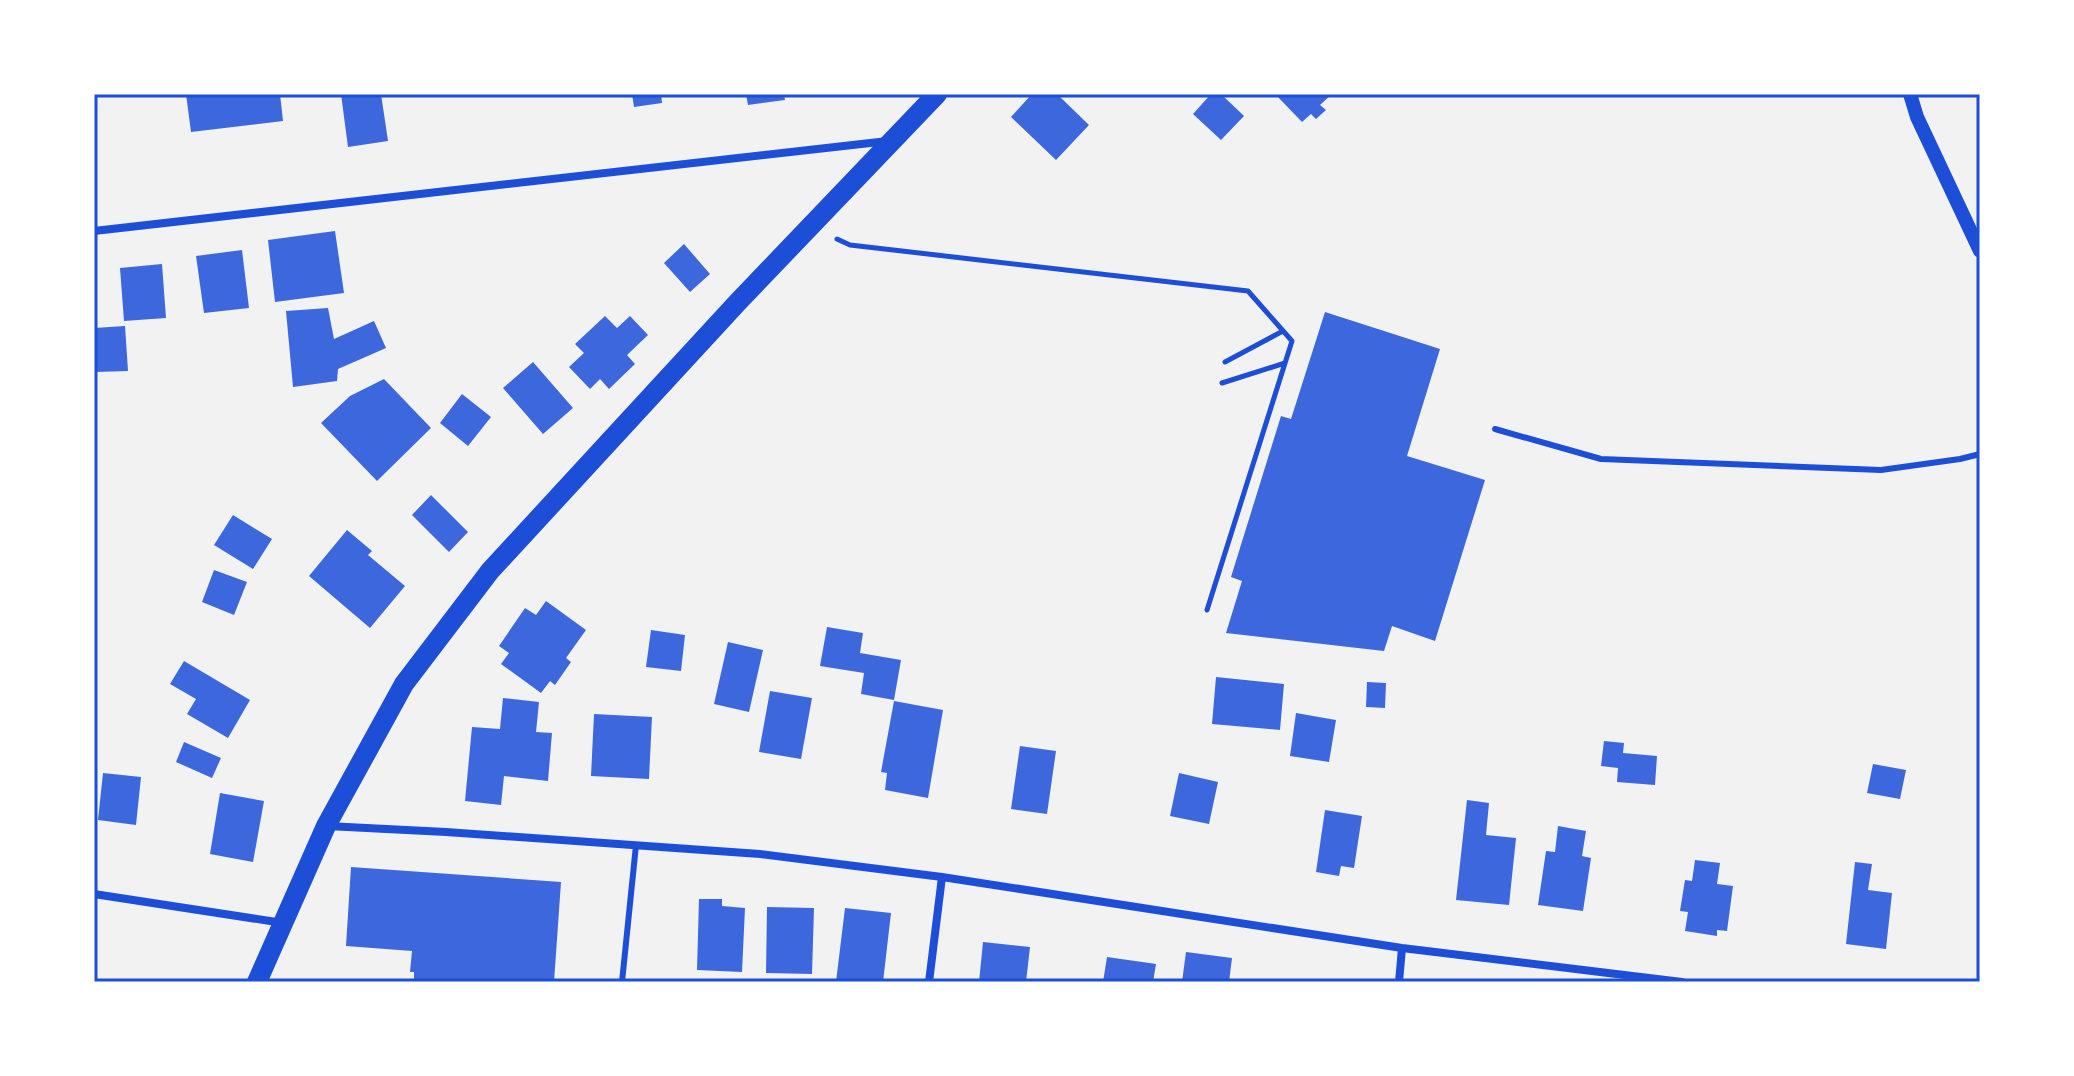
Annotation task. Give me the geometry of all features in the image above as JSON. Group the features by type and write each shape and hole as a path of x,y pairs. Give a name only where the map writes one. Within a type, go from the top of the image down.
{"main road":[{"path":"257,982 326,826 404,684 490,571 737,303 937,94"}],"street":[{"path":"1910,94 1917,117 1980,251"},
{"path":"94,231 894,140"},
{"path":"326,826 760,854 942,877 1402,948 1682,982"},
{"path":"929,982 942,877"},
{"path":"94,894 284,923"},
{"path":"1399,982 1402,948"}],"lane":[{"path":"1495,429 1601,459 1881,470 1980,454"},
{"path":"622,982 636,845"}],"path":[{"path":"811,226 850,245 1248,291 1292,341 1207,610"},
{"path":"1225,362 1283,331"},
{"path":"1222,383 1286,363"}],"building":[{"path":"186,94 280,94 283,121 191,132"},
{"path":"341,94 381,94 388,141 348,147"},
{"path":"632,94 661,94 662,103 634,107"},
{"path":"746,94 784,94 785,100 748,105"},
{"path":"1032,94 1057,94 1089,125 1056,160 1011,117"},
{"path":"1211,94 1221,94 1244,116 1221,140 1193,114"},
{"path":"1275,94 1332,94 1320,105 1326,110 1316,119 1311,114 1302,122"},
{"path":"335,231 344,293 275,302 268,240"},
{"path":"684,244 710,274 690,292 664,263"},
{"path":"242,250 249,308 204,313 196,256"},
{"path":"162,264 166,318 124,321 120,268"},
{"path":"328,308 334,339 374,321 386,348 338,369 337,381 293,387 286,311"},
{"path":"1325,312 1440,349 1407,456 1485,480 1435,641 1392,626 1384,651 1226,633 1242,581 1231,577 1281,416 1291,419"},
{"path":"605,316 617,328 630,316 648,335 627,355 635,364 609,389 600,379 590,389 569,367 584,353 575,344"},
{"path":"125,326 128,371 96,372 94,328"},
{"path":"533,362 573,408 543,434 503,388"},
{"path":"384,379 431,428 377,481 321,423 350,396"},
{"path":"462,394 491,417 468,446 440,423"},
{"path":"431,495 468,532 449,552 412,515"},
{"path":"233,515 272,539 253,569 214,545"},
{"path":"347,530 372,551 368,555 405,586 370,628 309,576"},
{"path":"214,570 247,582 234,615 202,602"},
{"path":"546,601 586,630 566,658 571,662 555,685 550,681 541,693 501,664 509,653 499,646 525,608 536,615"},
{"path":"827,627 863,633 860,653 901,660 894,700 861,694 864,673 820,666"},
{"path":"651,630 685,635 681,671 646,667"},
{"path":"728,642 763,650 749,712 714,704"},
{"path":"184,661 250,700 228,738 187,714 196,699 170,684"},
{"path":"1216,677 1284,684 1280,730 1212,724"},
{"path":"1367,682 1386,683 1385,708 1366,707"},
{"path":"770,691 812,698 801,759 759,752"},
{"path":"503,698 539,702 536,732 552,733 548,781 504,776 501,805 465,801 472,727 500,729"},
{"path":"894,701 943,710 928,798 885,790 887,773 881,772"},
{"path":"1296,713 1336,720 1329,762 1290,756"},
{"path":"594,714 652,717 649,779 591,776"},
{"path":"1604,741 1624,743 1623,753 1657,756 1655,785 1617,782 1618,768 1601,766"},
{"path":"184,742 221,758 212,778 176,762"},
{"path":"1020,746 1056,751 1047,814 1011,809"},
{"path":"1873,764 1906,770 1900,799 1867,793"},
{"path":"103,773 141,777 136,825 98,820"},
{"path":"1179,773 1218,782 1209,824 1170,816"},
{"path":"220,793 264,801 253,862 210,854"},
{"path":"1467,800 1489,803 1486,835 1516,838 1509,905 1456,900"},
{"path":"1325,810 1362,816 1354,868 1341,866 1339,876 1316,872"},
{"path":"1558,826 1586,831 1582,856 1591,858 1583,911 1538,905 1546,851 1555,852"},
{"path":"1695,860 1720,863 1717,884 1733,886 1727,931 1717,930 1717,936 1685,931 1688,912 1680,911 1685,880 1692,881"},
{"path":"1855,862 1872,864 1868,890 1892,893 1886,949 1846,944"},
{"path":"351,867 561,882 554,982 414,982 414,972 410,972 412,951 346,946"},
{"path":"699,899 722,899 722,906 745,908 742,972 697,970"},
{"path":"767,907 814,908 812,974 766,973"},
{"path":"845,908 891,913 883,982 836,982"},
{"path":"983,942 1030,947 1026,982 979,982"},
{"path":"1186,952 1232,958 1229,982 1182,982"},
{"path":"1107,957 1156,964 1153,982 1103,982"}]}
